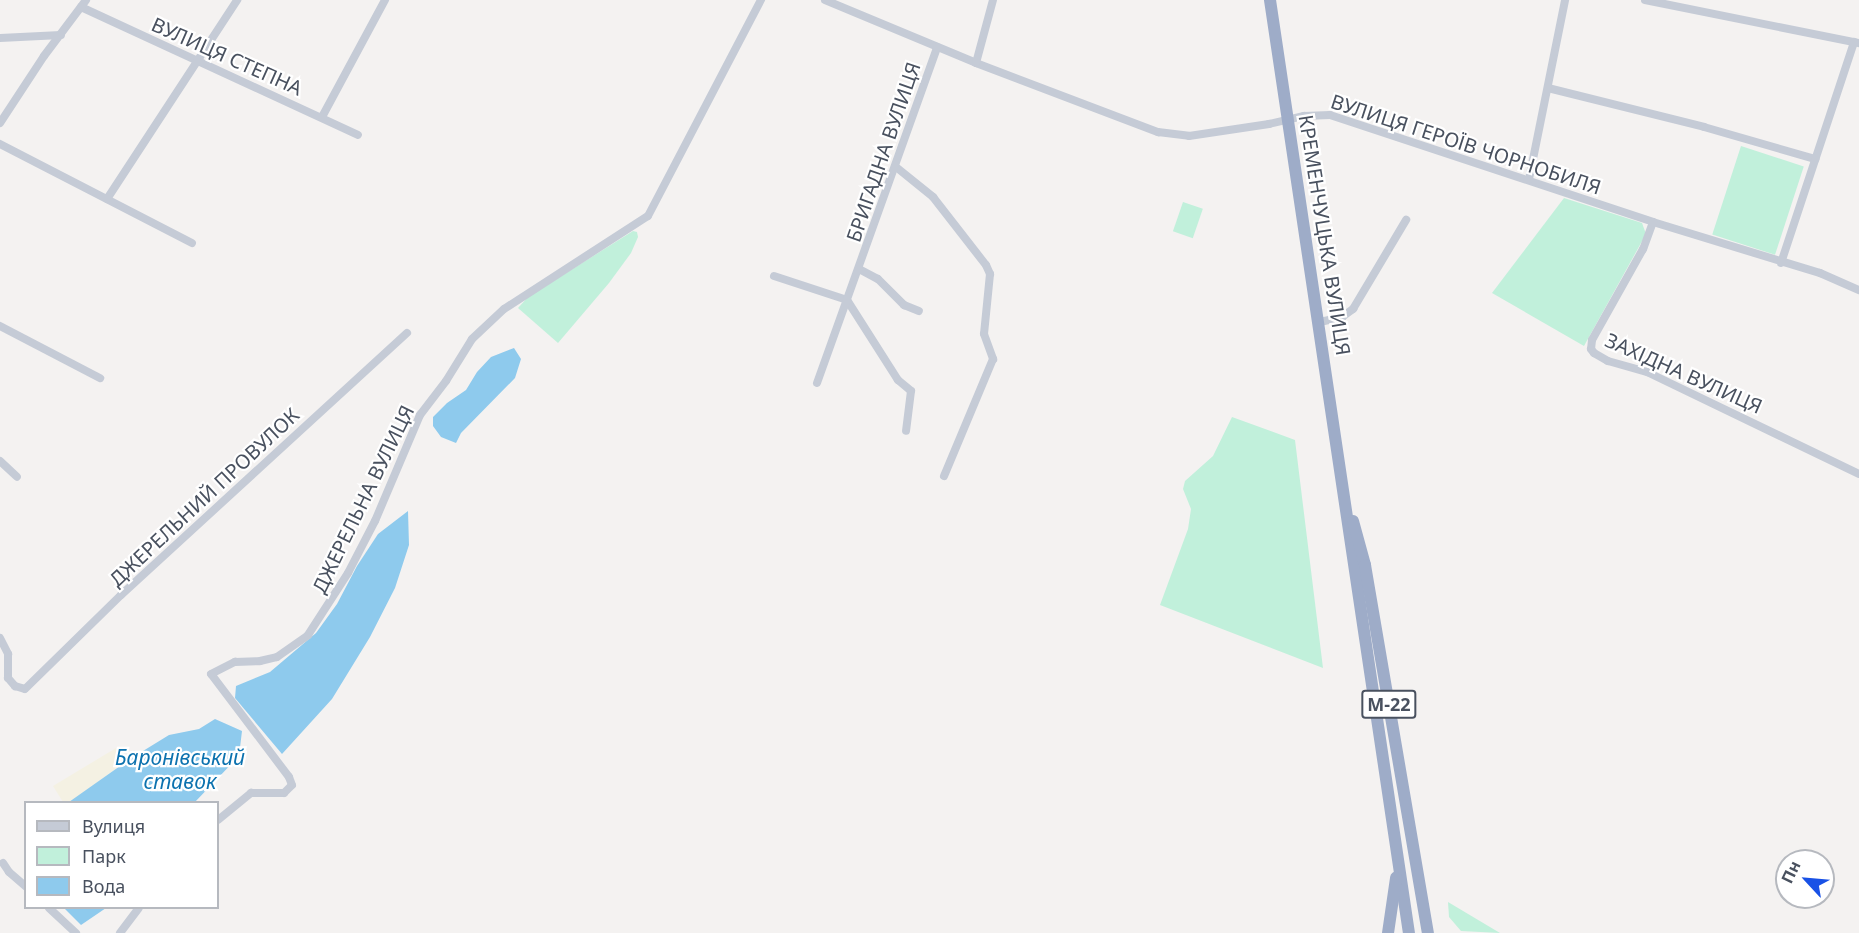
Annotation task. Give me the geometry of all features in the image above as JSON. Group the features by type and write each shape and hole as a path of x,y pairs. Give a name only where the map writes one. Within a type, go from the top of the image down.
{"highway":[{"name":"КРЕМЕНЧУЦЬКА ВУЛИЦЯ","path":"1270,0 1286,120 1320,322 1342,476"},
{"name":"М-22","path":"1342,476 1409,933"},
{"name":"М-22","path":"1342,476 1365,565 1430,933"},
{"path":"1388,933 1395,899 1397,856"}],"street":[{"path":"107,199 237,0"},
{"path":"322,117 385,0"},
{"name":"ДЖЕРЕЛЬНА ВУЛИЦЯ","path":"219,819 251,793 284,793 291,785 289,777 211,674 235,662 260,661 277,657 308,635 325,613 353,562 420,415 446,381 472,339 504,309 648,216 761,0"},
{"name":"ВУЛИЦЯ ГЕРОЇВ ЧОРНОБИЛЯ","path":"825,0 976,63 1167,134 1189,136 1316,114 1330,115 1529,179 1653,222 1781,263 1820,273 1859,290"},
{"path":"976,63 993,0"},
{"path":"1529,179 1565,0"},
{"path":"1645,0 1856,43 1781,263"},
{"path":"0,123 84,4"},
{"name":"ВУЛИЦЯ СТЕПНА","path":"84,4 197,62 358,135"},
{"path":"0,38 61,35"},
{"name":"БРИГАДНА ВУЛИЦЯ","path":"818,383 937,46"},
{"path":"1548,88 1704,127 1815,159"},
{"path":"0,144 192,243"},
{"path":"896,167 933,197 986,265 990,274 984,334 993,359 944,476"},
{"path":"1320,322 1342,317 1353,309 1406,220"},
{"name":"ЗАХІДНА ВУЛИЦЯ","path":"1653,222 1642,249 1592,340 1591,349 1594,353 1608,361 1647,372 1859,474"},
{"name":"БРИГАДНА ВУЛИЦЯ","path":"859,269 878,279 904,305 919,311"},
{"path":"774,276 847,300 898,380 911,391 906,432"},
{"path":"0,326 100,378"},
{"name":"ДЖЕРЕЛЬНИЙ ПРОВУЛОК","path":"0,638 8,654 8,678 15,686 25,689 121,595 407,333"},
{"path":"0,461 17,477"},
{"path":"3,863 9,872 24,884"},
{"path":"50,909 76,933"},
{"path":"120,933 139,909"}],"green space":[{"path":"1741,146 1804,166 1775,255 1712,234"},
{"path":"1564,198 1642,223 1646,234 1584,346 1492,293"},
{"path":"1183,202 1203,209 1193,238 1173,231"},
{"path":"633,231 637,232 638,237 631,253 609,283 558,343 518,308 528,297"},
{"path":"1232,417 1295,440 1323,668 1160,605 1188,529 1191,509 1183,489 1185,481 1213,456"},
{"path":"1448,902 1500,933 1461,931 1449,917"}],"sand":[{"path":"116,748 125,762 71,801 62,801 53,786"}],"water":[{"path":"514,348 521,359 515,378 461,433 456,443 441,437 433,426 433,417 447,403 466,390 477,372 491,357"},
{"path":"408,511 409,545 395,588 370,637 332,699 282,754 235,698 236,686 270,672 316,633 337,604 357,566 378,534"},
{"name":"Баронівський ставок","path":"215,719 242,731 239,756 196,801 70,801 169,735 199,729"},
{"path":"65,909 105,909 81,925"}]}
